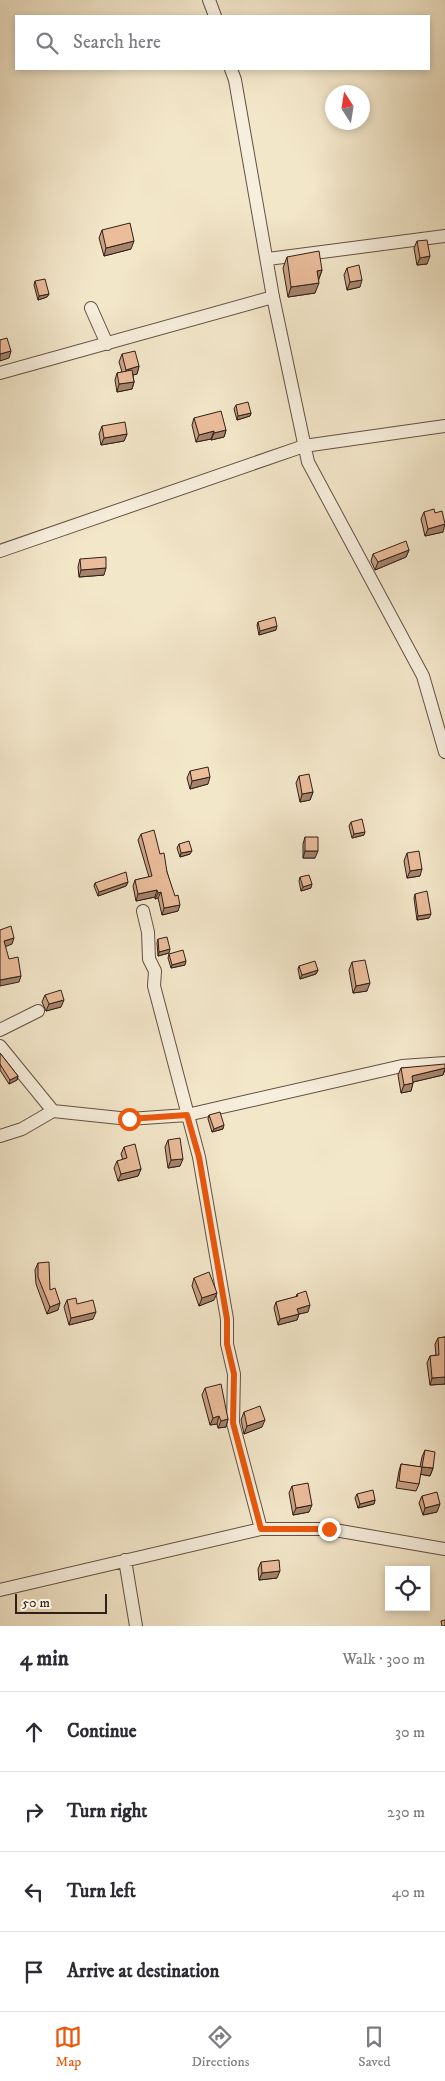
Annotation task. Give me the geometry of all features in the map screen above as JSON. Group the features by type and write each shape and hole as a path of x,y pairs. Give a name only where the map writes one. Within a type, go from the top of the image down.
{"street":[{"path":"209,0 214,15"},
{"path":"231,70 274,297 308,462 423,676 445,752"},
{"path":"268,259 445,236"},
{"path":"0,373 274,297"},
{"path":"90,308 108,344"},
{"path":"0,551 304,446 445,426"},
{"path":"143,911 148,932 148,959 155,972 154,986 199,1157 227,1319 227,1344 234,1374 233,1423 261,1529"},
{"path":"0,1030 38,1011"},
{"path":"0,1046 53,1111"},
{"path":"0,1136 22,1129 53,1111 129,1119 187,1115 402,1066 445,1063"},
{"path":"0,1590 261,1529 329,1529 445,1549"},
{"path":"125,1560 136,1626"}],"building":[{"path":"130,223 134,241 106,248 102,230"},
{"path":"427,240 430,256 420,258 417,241"},
{"path":"319,251 322,270 317,271 319,283 291,287 287,257"},
{"path":"359,265 362,280 350,282 347,268"},
{"path":"45,279 49,294 39,296 35,281"},
{"path":"7,338 11,351 0,354 0,340"},
{"path":"135,351 139,366 126,370 122,354"},
{"path":"132,370 134,382 119,384 117,373"},
{"path":"248,402 251,413 238,416 236,405"},
{"path":"221,411 226,430 199,435 194,418"},
{"path":"125,422 127,434 104,438 102,426"},
{"path":"434,509 435,513 442,511 445,524 428,529 424,512"},
{"path":"406,541 409,550 378,562 373,554"},
{"path":"106,557 106,568 81,570 80,559"},
{"path":"275,617 277,626 260,631 258,622"},
{"path":"208,767 210,777 192,781 190,771"},
{"path":"309,774 313,792 302,794 299,776"},
{"path":"362,819 365,832 354,834 351,822"},
{"path":"154,830 160,854 164,853 167,872 175,896 178,895 180,905 164,908 161,892 158,893 157,890 138,894 135,880 152,876 141,834"},
{"path":"305,837 318,837 318,851 305,851"},
{"path":"189,841 192,851 181,853 179,844"},
{"path":"419,851 422,869 410,871 407,853"},
{"path":"126,872 128,882 99,892 95,883"},
{"path":"309,875 312,884 303,887 300,877"},
{"path":"427,891 431,914 418,916 415,894"},
{"path":"11,926 14,938 4,941 9,959 18,957 21,976 0,980 0,930"},
{"path":"167,937 170,949 159,952 158,939"},
{"path":"183,950 186,961 172,965 169,954"},
{"path":"365,960 370,983 356,986 352,962"},
{"path":"315,961 318,970 302,975 299,966"},
{"path":"61,990 64,1000 49,1004 45,995"},
{"path":"0,1053 18,1076 10,1080 0,1064"},
{"path":"445,1064 445,1068 412,1076 413,1083 404,1085 401,1068"},
{"path":"220,1112 224,1125 214,1129 209,1115"},
{"path":"180,1138 183,1159 171,1160 168,1140"},
{"path":"135,1144 141,1169 121,1174 117,1161 127,1158 124,1147"},
{"path":"49,1262 50,1290 55,1288 60,1303 50,1307 38,1277 38,1263"},
{"path":"209,1272 217,1293 202,1298 194,1278"},
{"path":"306,1291 310,1305 297,1309 299,1314 280,1319 276,1302 298,1296 297,1294"},
{"path":"76,1298 77,1304 93,1300 96,1312 71,1318 67,1300"},
{"path":"445,1337 445,1377 432,1378 430,1356 439,1355 438,1338"},
{"path":"221,1384 228,1419 221,1421 219,1416 213,1418 205,1388"},
{"path":"260,1406 265,1420 247,1426 244,1412"},
{"path":"425,1450 435,1452 433,1468 422,1467"},
{"path":"401,1464 422,1467 419,1484 399,1481"},
{"path":"308,1483 312,1505 296,1508 292,1486"},
{"path":"373,1490 375,1500 360,1504 357,1494"},
{"path":"437,1492 440,1504 425,1508 422,1496"},
{"path":"279,1560 280,1571 262,1573 261,1562"},
{"path":"445,1620 445,1626 442,1626 441,1621"}],"route":[{"path":"129,1119 187,1115 199,1157 227,1319 227,1344 234,1374 233,1423 261,1529 329,1529"}]}
